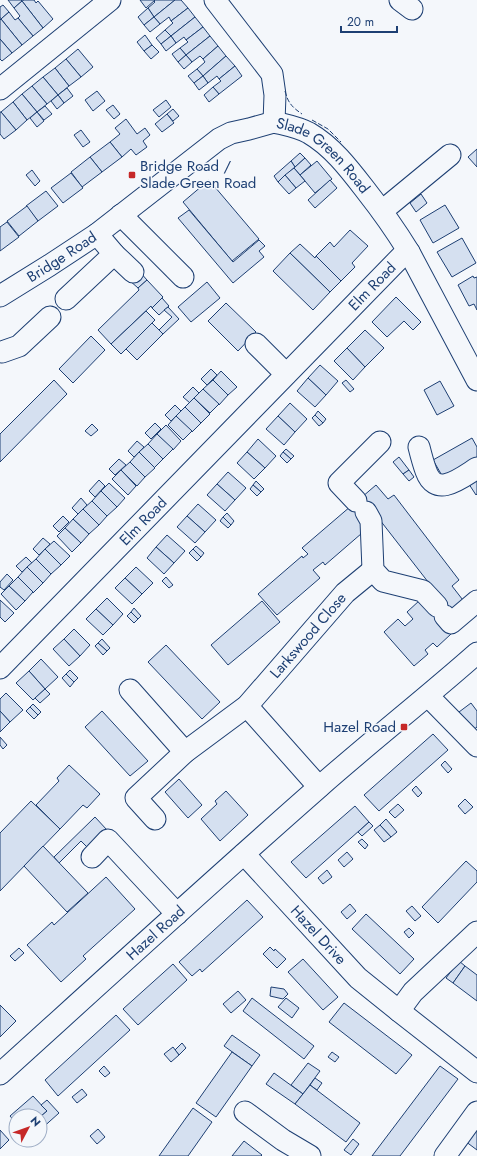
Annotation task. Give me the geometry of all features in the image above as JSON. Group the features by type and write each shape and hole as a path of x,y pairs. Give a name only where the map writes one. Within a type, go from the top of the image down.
{"street":[{"path":"0,89 110,0"},
{"name":"Slade Green Road","path":"215,0 272,74 275,87 274,122 304,131 315,137 344,162 397,232 477,380"},
{"name":"Bridge Road","path":"0,296 96,234 219,139 231,133 274,122"},
{"name":"Slade Green Road","path":"382,211 450,155"},
{"path":"121,215 183,277"},
{"path":"96,234 133,272"},
{"name":"Elm Road","path":"0,668 394,264 402,256 409,252"},
{"path":"66,299 114,254"},
{"path":"1,356 19,346 50,317"},
{"path":"256,344 286,374"},
{"path":"380,442 339,482 361,506 371,521 373,570 383,581 423,591 451,623 477,601"},
{"path":"419,447 429,479 434,484 440,485 453,483 477,468"},
{"name":"Larkswood Close","path":"155,819 136,798 185,752 247,706 345,593 373,570"},
{"name":"Hazel Road","path":"0,1074 319,787 477,653"},
{"path":"130,690 185,752"},
{"path":"428,696 477,746"},
{"path":"247,706 319,787"},
{"path":"92,857 108,840 177,914"},
{"name":"Hazel Drive","path":"244,854 358,978 477,1072"},
{"path":"398,1011 413,992 475,937"},
{"path":"245,1112 283,1140 310,1156"},
{"path":"445,1156 477,1112"}],"building":[{"path":"8,0 21,0 22,1 14,8"},
{"path":"34,0 36,3 38,1 53,19 43,28 22,1"},
{"path":"140,0 155,0 146,8"},
{"path":"155,0 175,0 154,17 148,8 155,2"},
{"path":"175,0 181,0 188,8 171,21 169,17 160,24 154,17"},
{"path":"22,1 43,28 33,36 18,18 20,16 14,8"},
{"path":"3,5 9,12 1,19 0,7"},
{"path":"148,8 154,17 144,25 138,17"},
{"path":"188,8 195,17 171,36 165,30 173,23 171,21"},
{"path":"9,12 15,20 18,18 33,36 22,45 1,19"},
{"path":"154,17 160,24 150,32 144,25"},
{"path":"195,17 203,27 186,40 184,37 176,43 171,36"},
{"path":"1,19 22,45 12,53 0,39"},
{"path":"203,27 210,36 186,55 180,48 188,42 186,40"},
{"path":"165,30 171,36 161,44 156,38"},
{"path":"145,35 152,45 144,51 137,42"},
{"path":"171,36 176,43 166,51 161,44"},
{"path":"210,36 218,46 203,59 200,56 192,62 186,55"},
{"path":"0,39 12,53 2,61 0,59"},
{"path":"152,45 159,52 151,59 144,51"},
{"path":"218,46 226,56 203,76 197,69 205,62 203,59"},
{"path":"180,48 186,55 178,62 172,54"},
{"path":"78,49 93,67 81,77 66,59"},
{"path":"186,55 192,62 184,69 178,62"},
{"path":"226,56 235,66 219,79 217,76 208,83 203,76"},
{"path":"66,59 81,77 69,86 55,68"},
{"path":"235,66 242,76 219,94 213,87 221,81 219,79"},
{"path":"55,68 69,86 58,95 43,77"},
{"path":"197,69 203,76 194,83 188,76"},
{"path":"203,76 208,83 199,90 194,83"},
{"path":"43,77 58,95 47,104 32,86"},
{"path":"32,86 47,104 37,112 22,94"},
{"path":"213,87 219,94 209,102 204,95"},
{"path":"67,88 73,96 64,103 58,95"},
{"path":"97,91 105,101 93,111 85,100"},
{"path":"22,94 37,112 27,120 13,102"},
{"path":"58,95 64,103 57,109 51,101"},
{"path":"166,100 171,107 159,117 153,110"},
{"path":"13,102 27,120 16,130 1,112"},
{"path":"113,105 120,114 114,119 106,110"},
{"path":"45,106 52,114 44,120 37,112"},
{"path":"173,109 179,116 173,121 167,114"},
{"path":"0,112 16,130 4,139 0,134"},
{"path":"37,112 44,121 37,127 30,118"},
{"path":"167,114 174,123 162,132 155,124"},
{"path":"126,119 137,134 145,128 150,135 143,141 147,147 136,155 131,149 122,157 110,142 120,134 115,128"},
{"path":"81,130 90,142 83,147 74,135"},
{"path":"110,142 122,157 102,172 90,157"},
{"path":"477,149 477,167 468,157"},
{"path":"300,153 305,158 295,167 291,161"},
{"path":"90,157 102,172 82,187 71,172"},
{"path":"305,158 311,165 300,175 294,168"},
{"path":"291,161 295,167 278,182 274,176"},
{"path":"317,161 332,179 315,193 300,175"},
{"path":"294,168 305,181 296,188 285,175"},
{"path":"32,170 40,181 35,186 26,175"},
{"path":"71,173 83,188 63,203 51,188"},
{"path":"285,175 296,188 289,194 278,182"},
{"path":"209,180 259,239 232,261 183,202"},
{"path":"330,180 337,188 315,208 308,200"},
{"path":"46,191 58,206 38,221 26,206"},
{"path":"421,194 427,203 416,212 410,203"},
{"path":"445,205 459,228 433,243 420,220"},
{"path":"27,206 38,221 19,236 7,221"},
{"path":"189,210 233,262 259,240 265,246 259,251 264,257 233,283 178,218"},
{"path":"7,222 19,237 0,251 0,227"},
{"path":"350,230 368,246 352,263 355,267 341,281 316,256 330,242 334,247"},
{"path":"462,238 476,263 452,277 437,252"},
{"path":"300,244 315,258 316,256 341,281 330,292 290,253"},
{"path":"290,253 330,292 313,310 273,271"},
{"path":"139,271 147,280 138,288 129,280"},
{"path":"473,276 474,278 477,277 477,310 474,304 469,306 458,285"},
{"path":"147,280 163,297 152,308 151,306 111,344 98,330 139,290 138,288"},
{"path":"207,282 220,298 191,322 178,307"},
{"path":"396,297 421,322 413,330 404,321 387,337 372,322"},
{"path":"162,298 169,306 159,315 152,308"},
{"path":"226,303 256,332 238,351 208,321"},
{"path":"168,307 179,319 163,334 159,330 172,317 164,310"},
{"path":"146,311 155,320 121,354 111,344"},
{"path":"152,323 163,334 137,360 126,349"},
{"path":"365,330 384,348 365,367 347,348"},
{"path":"91,336 105,350 73,383 59,369"},
{"path":"347,348 365,367 353,380 334,361"},
{"path":"320,365 338,381 326,395 308,378"},
{"path":"211,369 217,375 207,385 201,379"},
{"path":"221,371 237,387 228,395 213,380"},
{"path":"308,378 326,395 315,407 297,391"},
{"path":"54,380 67,394 0,462 0,434"},
{"path":"213,380 228,395 219,405 203,389"},
{"path":"346,380 354,389 350,392 342,383"},
{"path":"440,381 454,406 437,415 424,390"},
{"path":"193,387 199,393 190,403 183,397"},
{"path":"203,389 219,404 210,413 194,398"},
{"path":"194,398 210,414 201,423 185,407"},
{"path":"290,403 307,419 295,432 278,416"},
{"path":"175,405 181,411 171,421 165,415"},
{"path":"185,407 201,423 192,432 176,416"},
{"path":"318,411 326,419 323,423 315,415"},
{"path":"315,415 323,423 319,426 312,418"},
{"path":"176,416 192,431 183,440 168,425"},
{"path":"278,416 295,432 284,445 266,429"},
{"path":"155,423 161,429 151,439 145,433"},
{"path":"92,424 98,430 91,436 85,431"},
{"path":"166,425 181,441 173,450 157,434"},
{"path":"157,434 173,449 163,459 148,444"},
{"path":"472,438 477,447 477,460 444,479 433,460"},
{"path":"258,439 276,456 265,468 247,452"},
{"path":"137,441 144,447 134,457 128,451"},
{"path":"148,444 163,459 154,468 139,452"},
{"path":"286,449 294,456 291,459 283,452"},
{"path":"139,452 155,468 145,477 130,462"},
{"path":"247,452 265,468 254,479 237,463"},
{"path":"283,452 291,459 287,463 280,456"},
{"path":"399,457 409,470 403,474 393,462"},
{"path":"119,459 126,465 115,475 109,469"},
{"path":"130,462 145,477 137,486 121,470"},
{"path":"121,470 136,486 128,495 112,479"},
{"path":"409,470 414,477 409,481 403,474"},
{"path":"477,471 477,494 476,495 465,478"},
{"path":"228,472 246,488 235,500 217,484"},
{"path":"99,480 105,486 95,497 89,491"},
{"path":"256,481 264,489 261,492 253,485"},
{"path":"109,483 125,498 117,507 101,491"},
{"path":"217,484 235,500 225,511 207,495"},
{"path":"253,485 261,492 257,496 250,489"},
{"path":"376,485 388,499 394,495 459,580 452,586 466,604 453,614 362,497"},
{"path":"101,491 117,507 107,516 92,501"},
{"path":"81,498 87,505 78,514 72,508"},
{"path":"92,501 107,516 99,525 83,509"},
{"path":"198,504 216,520 205,532 187,516"},
{"path":"351,506 369,527 325,565 323,562 313,570 320,578 277,615 258,594 302,556 303,558 308,554 302,548"},
{"path":"83,509 99,525 89,534 73,519"},
{"path":"227,513 234,521 231,525 223,517"},
{"path":"63,516 69,522 59,532 53,526"},
{"path":"187,516 205,532 195,543 177,527"},
{"path":"223,517 231,525 228,528 220,521"},
{"path":"73,519 89,534 81,543 65,528"},
{"path":"65,528 81,543 72,552 57,536"},
{"path":"167,535 185,551 174,563 156,547"},
{"path":"43,538 50,544 39,555 33,549"},
{"path":"54,541 70,556 61,565 45,549"},
{"path":"196,546 204,553 201,557 193,549"},
{"path":"156,547 174,563 164,574 147,558"},
{"path":"45,549 61,565 51,574 36,559"},
{"path":"193,549 201,557 197,561 189,553"},
{"path":"26,557 32,563 22,572 16,566"},
{"path":"36,559 51,574 43,583 27,567"},
{"path":"27,567 43,583 33,593 18,577"},
{"path":"136,567 153,583 142,594 125,578"},
{"path":"7,574 13,580 4,590 0,587 0,582"},
{"path":"18,577 33,592 25,601 9,586"},
{"path":"166,577 173,585 169,588 162,581"},
{"path":"125,578 142,594 132,604 115,588"},
{"path":"9,586 25,601 16,610 1,594"},
{"path":"107,598 123,614 113,625 96,609"},
{"path":"0,600 14,613 5,622 0,617"},
{"path":"420,600 451,634 437,647 433,643 425,650 428,654 414,666 384,632 398,619 405,626 413,619 407,612"},
{"path":"262,601 280,622 228,665 211,645"},
{"path":"134,608 141,616 138,619 131,612"},
{"path":"96,609 113,625 103,635 86,619"},
{"path":"131,612 138,619 134,623 127,616"},
{"path":"74,629 90,645 80,656 64,639"},
{"path":"64,639 80,656 69,666 53,649"},
{"path":"102,639 110,648 107,651 98,643"},
{"path":"98,643 107,651 103,655 95,646"},
{"path":"166,645 220,702 202,719 148,662"},
{"path":"41,659 58,677 45,689 29,671"},
{"path":"70,670 78,678 74,682 66,674"},
{"path":"29,671 45,689 33,700 16,683"},
{"path":"66,674 74,682 70,687 62,678"},
{"path":"45,689 50,694 40,703 35,698"},
{"path":"6,693 23,710 10,722 0,711 0,699"},
{"path":"471,703 477,711 477,727 473,730 459,712"},
{"path":"33,704 41,712 38,715 30,707"},
{"path":"30,707 38,715 34,719 26,711"},
{"path":"0,711 10,722 0,732"},
{"path":"102,711 148,761 130,776 85,727"},
{"path":"433,734 448,750 379,811 364,795"},
{"path":"0,737 7,745 3,749 0,745"},
{"path":"445,761 452,769 448,773 441,765"},
{"path":"69,765 100,794 87,808 83,805 60,829 36,805 59,781 57,778"},
{"path":"179,779 202,805 188,818 165,792"},
{"path":"416,786 422,793 418,797 412,790"},
{"path":"226,791 248,815 220,841 201,819 217,804 215,801"},
{"path":"465,799 473,807 465,814 458,806"},
{"path":"31,801 60,829 0,891 0,833"},
{"path":"398,804 404,810 395,818 389,812"},
{"path":"355,806 369,822 306,878 291,862"},
{"path":"95,817 107,830 89,849 81,841 59,863 54,857"},
{"path":"386,819 397,832 391,837 380,825"},
{"path":"369,822 373,826 362,836 358,832"},
{"path":"380,825 391,837 384,842 374,830"},
{"path":"362,839 368,845 365,849 358,842"},
{"path":"43,846 88,893 67,912 24,866"},
{"path":"347,852 353,859 344,867 338,860"},
{"path":"466,861 477,871 477,882 438,923 422,907"},
{"path":"327,870 332,877 323,884 318,878"},
{"path":"106,877 135,909 83,956 86,959 61,982 27,945 52,922 54,925"},
{"path":"247,900 263,917 202,972 200,969 192,976 179,962"},
{"path":"350,904 356,911 347,919 341,912"},
{"path":"412,906 421,916 415,921 406,911"},
{"path":"366,914 414,959 400,974 352,929"},
{"path":"409,928 414,933 409,938 404,932"},
{"path":"270,947 274,951 275,949 286,959 277,968 263,954"},
{"path":"19,948 24,953 15,961 10,956"},
{"path":"303,959 338,997 323,1010 288,972"},
{"path":"459,961 465,966 453,983 446,978"},
{"path":"173,964 187,980 138,1025 123,1009"},
{"path":"465,966 477,975 477,1001 453,983"},
{"path":"271,987 284,989 288,994 283,999 270,996"},
{"path":"238,991 246,1000 231,1013 223,1004"},
{"path":"252,998 314,1046 304,1059 243,1011"},
{"path":"286,998 299,1008 292,1018 278,1007"},
{"path":"344,1003 412,1055 396,1074 329,1022"},
{"path":"0,1005 16,1021 0,1037"},
{"path":"116,1015 130,1030 58,1096 45,1080"},
{"path":"232,1035 260,1055 252,1066 224,1046"},
{"path":"182,1043 186,1048 179,1055 175,1050"},
{"path":"173,1047 179,1055 171,1062 164,1054"},
{"path":"232,1052 252,1066 216,1117 196,1103"},
{"path":"332,1052 339,1057 335,1062 328,1057"},
{"path":"308,1063 320,1071 303,1094 291,1085"},
{"path":"104,1066 110,1073 105,1077 99,1071"},
{"path":"440,1066 458,1079 400,1156 372,1156"},
{"path":"274,1073 303,1094 295,1104 266,1084"},
{"path":"315,1078 322,1083 317,1090 310,1085"},
{"path":"310,1085 360,1123 346,1142 295,1104"},
{"path":"82,1089 87,1095 77,1103 72,1097"},
{"path":"33,1096 44,1108 19,1108"},
{"path":"47,1100 59,1113 48,1123 48,1108 44,1108 41,1105"},
{"path":"193,1108 212,1122 188,1156 159,1156"},
{"path":"477,1125 477,1150 465,1141"},
{"path":"98,1129 105,1137 97,1144 90,1136"},
{"path":"0,1130 8,1139 8,1141 0,1149"},
{"path":"353,1139 359,1144 351,1155 344,1150"},
{"path":"244,1141 262,1155 232,1156"}],"fence":[{"path":"285,91 291,104 302,114"},
{"path":"312,120 328,129 341,142"}],"place":[{"name":"Bridge Road / Slade Green Road","path":"132,175"},
{"name":"Hazel Road","path":"404,727"}]}
